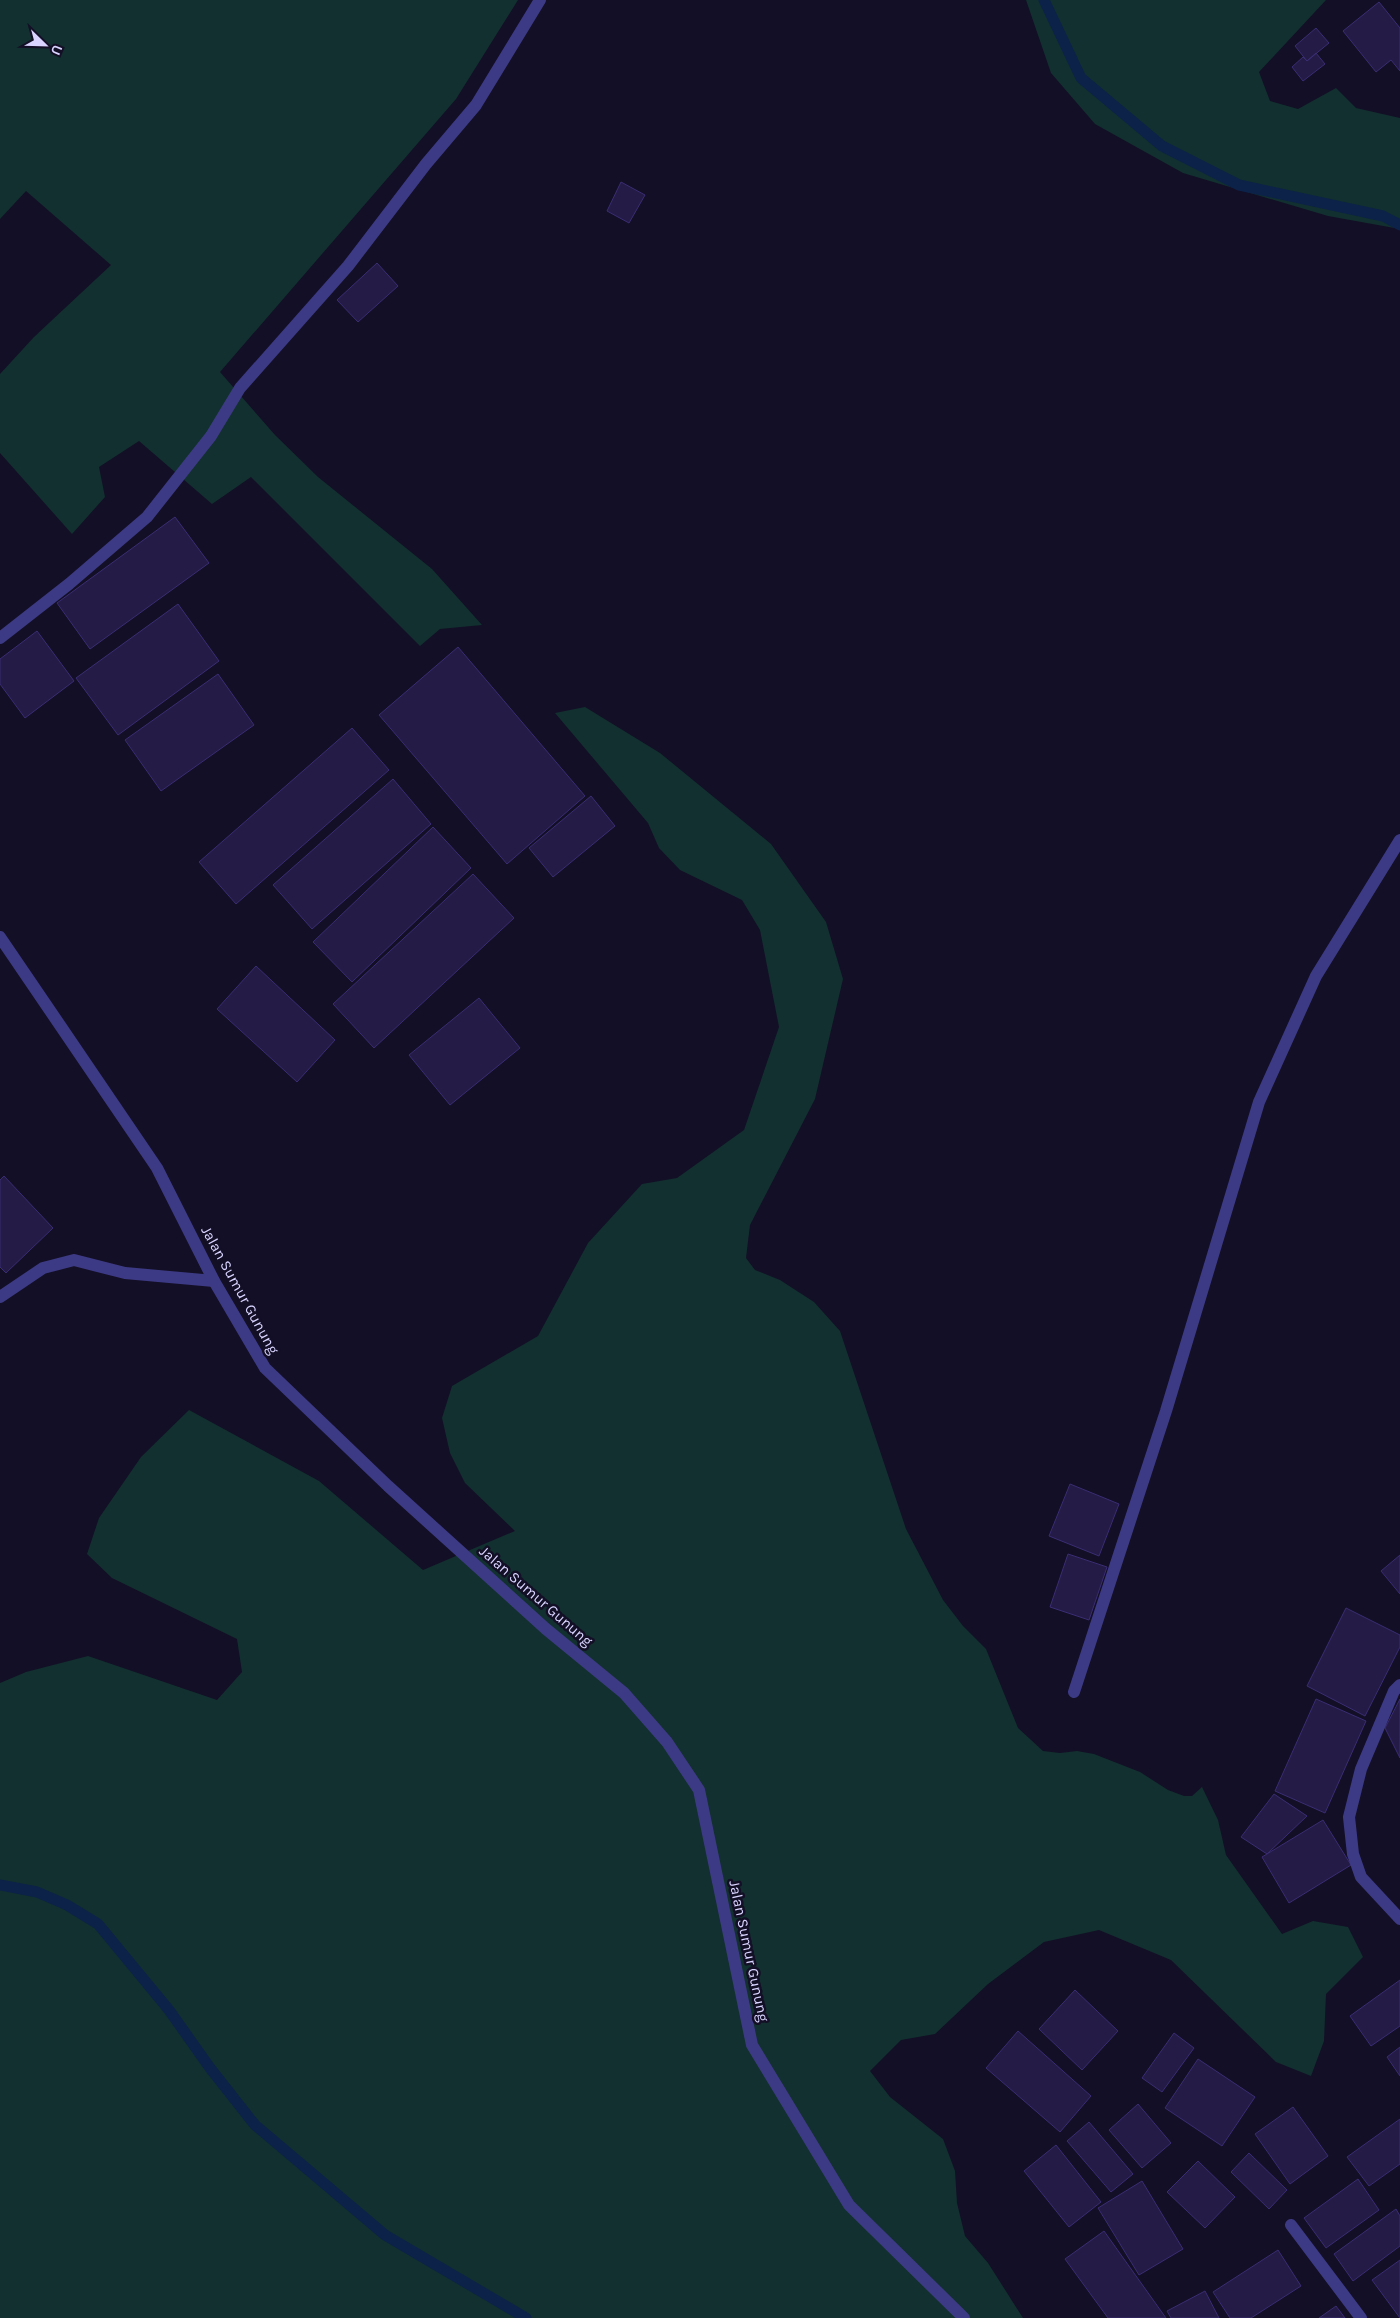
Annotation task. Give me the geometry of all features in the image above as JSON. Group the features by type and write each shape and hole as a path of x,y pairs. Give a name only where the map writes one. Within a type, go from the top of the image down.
{"street":[{"path":"0,638 69,584 147,518 210,436 240,388 348,266 426,164 476,104 540,0"},
{"path":"1074,1692 1166,1411 1259,1102 1316,976 1400,840"},
{"name":"Jalan Sumur Gunung","path":"0,937 156,1168 214,1281 266,1368 431,1525 546,1628 624,1693 667,1742 699,1790 752,2045 849,2205 964,2318"},
{"path":"0,1297 43,1268 74,1260 125,1273 214,1281"},
{"path":"1400,1685 1394,1691 1362,1769 1349,1817 1353,1854 1361,1878 1400,1919"},
{"path":"1291,2225 1361,2318"}],"green space":[{"path":"0,0 518,0 456,99 220,372 275,435 318,477 432,569 482,625 440,629 420,646 251,477 212,504 139,441 99,467 105,497 72,534 0,453 0,374 34,337 111,265 26,191 0,219"},
{"path":"1026,0 1326,0 1259,72 1270,101 1298,109 1336,88 1356,108 1400,118 1400,229 1328,216 1183,173 1095,124 1051,73"},
{"path":"585,707 660,753 771,844 826,922 843,979 815,1099 750,1225 746,1258 755,1270 780,1280 814,1302 840,1331 906,1529 943,1600 963,1626 986,1649 1018,1728 1043,1751 1060,1753 1077,1751 1094,1754 1140,1772 1168,1790 1184,1796 1192,1796 1202,1787 1218,1820 1226,1855 1282,1934 1313,1921 1348,1927 1363,1957 1326,1994 1324,2041 1311,2076 1276,2062 1171,1960 1099,1930 1044,1942 988,1984 935,2034 901,2040 870,2071 890,2097 943,2139 955,2171 957,2203 965,2236 988,2263 1023,2318 0,2318 0,1683 26,1672 88,1656 217,1700 242,1672 237,1639 112,1578 87,1554 99,1518 141,1457 189,1410 319,1481 423,1570 515,1531 465,1483 450,1453 442,1418 452,1386 538,1336 588,1243 642,1184 677,1178 744,1130 779,1027 760,930 742,900 680,870 659,848 648,823 555,713"}],"building":[{"path":"1379,2 1400,28 1400,71 1391,60 1376,72 1343,31"},
{"path":"1316,28 1329,43 1307,61 1295,46"},
{"path":"1316,53 1325,64 1303,81 1292,67 1303,57 1307,61"},
{"path":"621,182 645,195 629,223 607,211"},
{"path":"377,263 398,286 358,322 337,300"},
{"path":"175,517 209,563 90,649 57,603"},
{"path":"178,604 219,661 118,735 76,678"},
{"path":"37,631 74,681 25,718 0,684 0,659"},
{"path":"458,647 585,796 507,864 379,715"},
{"path":"218,674 254,725 161,791 125,740"},
{"path":"352,728 389,770 236,904 199,862"},
{"path":"393,779 431,824 312,929 273,885"},
{"path":"591,796 615,826 553,877 529,848"},
{"path":"433,827 471,868 352,982 313,942"},
{"path":"473,874 514,918 374,1048 333,1004"},
{"path":"256,966 335,1040 297,1082 217,1009"},
{"path":"479,998 520,1048 450,1105 409,1055"},
{"path":"4,1176 53,1228 6,1273 0,1267 0,1180"},
{"path":"1070,1484 1119,1504 1099,1556 1049,1536"},
{"path":"1068,1554 1107,1567 1089,1620 1050,1607"},
{"path":"1400,1555 1400,1594 1381,1571"},
{"path":"1346,1608 1400,1635 1400,1647 1365,1716 1307,1686"},
{"path":"1316,1699 1366,1721 1325,1813 1275,1791"},
{"path":"1400,1699 1400,1758 1385,1728"},
{"path":"1274,1794 1307,1816 1267,1854 1241,1837"},
{"path":"1323,1820 1351,1865 1289,1903 1262,1857"},
{"path":"1400,1980 1400,2026 1371,2046 1350,2016"},
{"path":"1075,1990 1118,2031 1082,2070 1039,2029"},
{"path":"1018,2031 1091,2096 1060,2132 986,2068"},
{"path":"1174,2033 1194,2048 1162,2092 1142,2078"},
{"path":"1400,2047 1400,2076 1387,2057"},
{"path":"1198,2059 1255,2097 1222,2146 1165,2108"},
{"path":"1138,2104 1171,2143 1142,2168 1109,2130"},
{"path":"1293,2107 1328,2156 1290,2184 1255,2134"},
{"path":"1400,2119 1400,2164 1369,2186 1347,2157"},
{"path":"1089,2122 1133,2174 1111,2192 1067,2141"},
{"path":"1056,2145 1101,2202 1069,2227 1024,2171"},
{"path":"1249,2153 1287,2190 1269,2209 1231,2172"},
{"path":"1198,2161 1235,2197 1205,2228 1167,2192"},
{"path":"1358,2179 1379,2210 1326,2248 1304,2218"},
{"path":"1142,2181 1183,2249 1139,2275 1098,2208"},
{"path":"1396,2209 1400,2216 1400,2246 1353,2281 1334,2254"},
{"path":"1104,2231 1166,2318 1108,2318 1065,2259"},
{"path":"1278,2250 1301,2286 1251,2318 1230,2318 1213,2292"},
{"path":"1400,2260 1400,2318 1372,2280"},
{"path":"1205,2291 1219,2318 1171,2318 1167,2311"},
{"path":"1336,2306 1345,2318 1319,2318"}],"waterway":[{"path":"1044,0 1081,78 1162,146 1239,185 1383,216 1400,225"},
{"path":"0,1885 37,1892 67,1905 98,1924 169,2010 210,2068 255,2125 385,2235 526,2318"}]}
